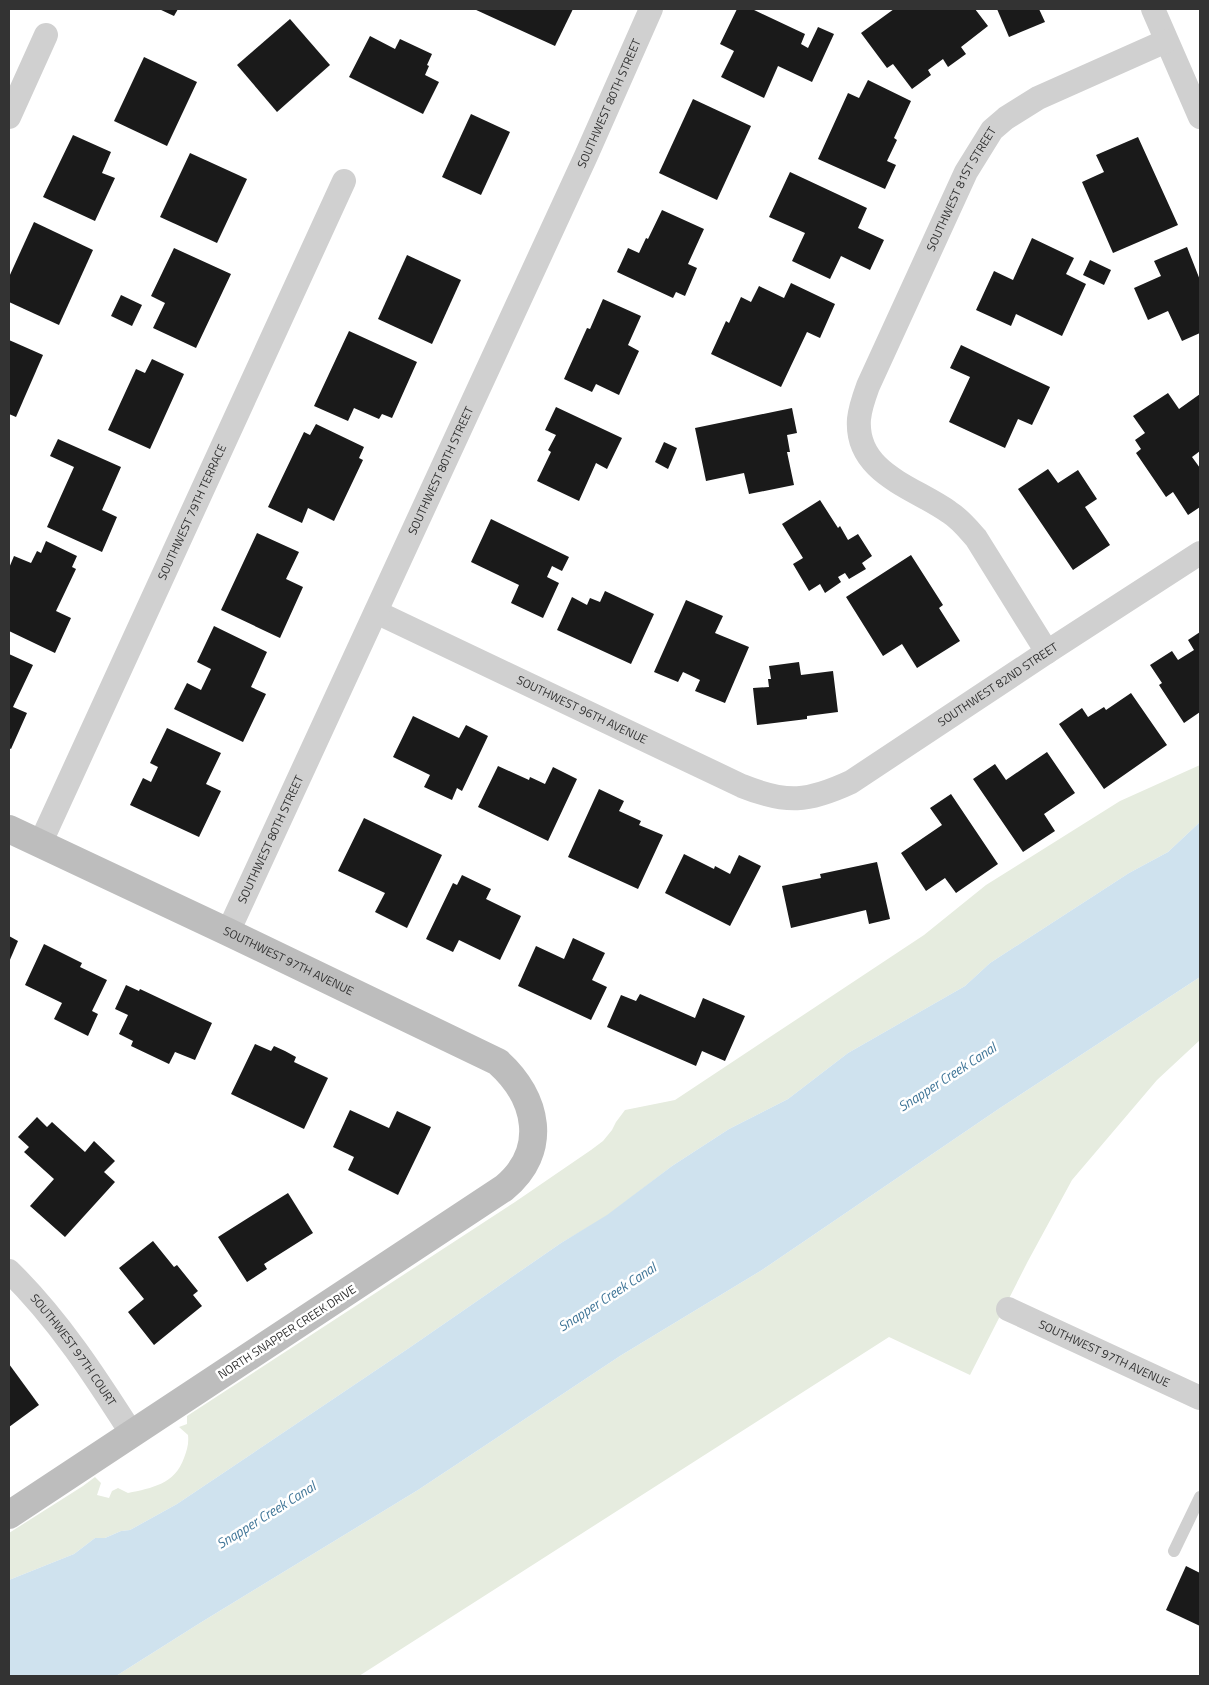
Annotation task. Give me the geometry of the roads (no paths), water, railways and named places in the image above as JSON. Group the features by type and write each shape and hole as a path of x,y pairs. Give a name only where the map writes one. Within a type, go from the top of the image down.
{"street":[{"name":"SOUTHWEST 80TH STREET","path":"228,932 586,156 651,9"},
{"path":"1153,9 1200,116"},
{"path":"9,118 46,35"},
{"name":"SOUTHWEST 81ST STREET","path":"1047,652 976,538 950,512 890,478 883,472 869,455 861,438 859,418 868,386 966,172 992,130 1006,118 1038,98 1166,40"},
{"name":"SOUTHWEST 79TH TERRACE","path":"40,844 344,182"},
{"name":"SOUTHWEST 82ND STREET","path":"789,799 818,795 851,782 1200,553"},
{"name":"SOUTHWEST 96TH AVENUE","path":"376,612 742,786 763,794 789,799"},
{"name":"SOUTHWEST 97TH AVENUE","path":"9,829 498,1062 512,1076 525,1096 533,1126"},
{"name":"NORTH SNAPPER CREEK DRIVE","path":"9,1515 504,1188 516,1179 528,1160 532,1145 533,1126"},
{"name":"SOUTHWEST 97TH COURT","path":"9,1271 36,1300 80,1354 132,1434"},
{"name":"SOUTHWEST 97TH AVENUE","path":"1008,1308 1200,1398"}],"lane":[{"path":"1174,1552 1200,1497"}],"water":[{"name":"Snapper Creek Canal","path":"1200,822 1200,977 1000,1108 762,1270 620,1356 418,1490 116,1676 9,1676 9,1580 74,1554 95,1538 105,1538 121,1531 130,1530 177,1504 561,1243 607,1215 672,1166 729,1129 788,1099 848,1053 965,986 990,963 1129,873 1168,852"}]}
